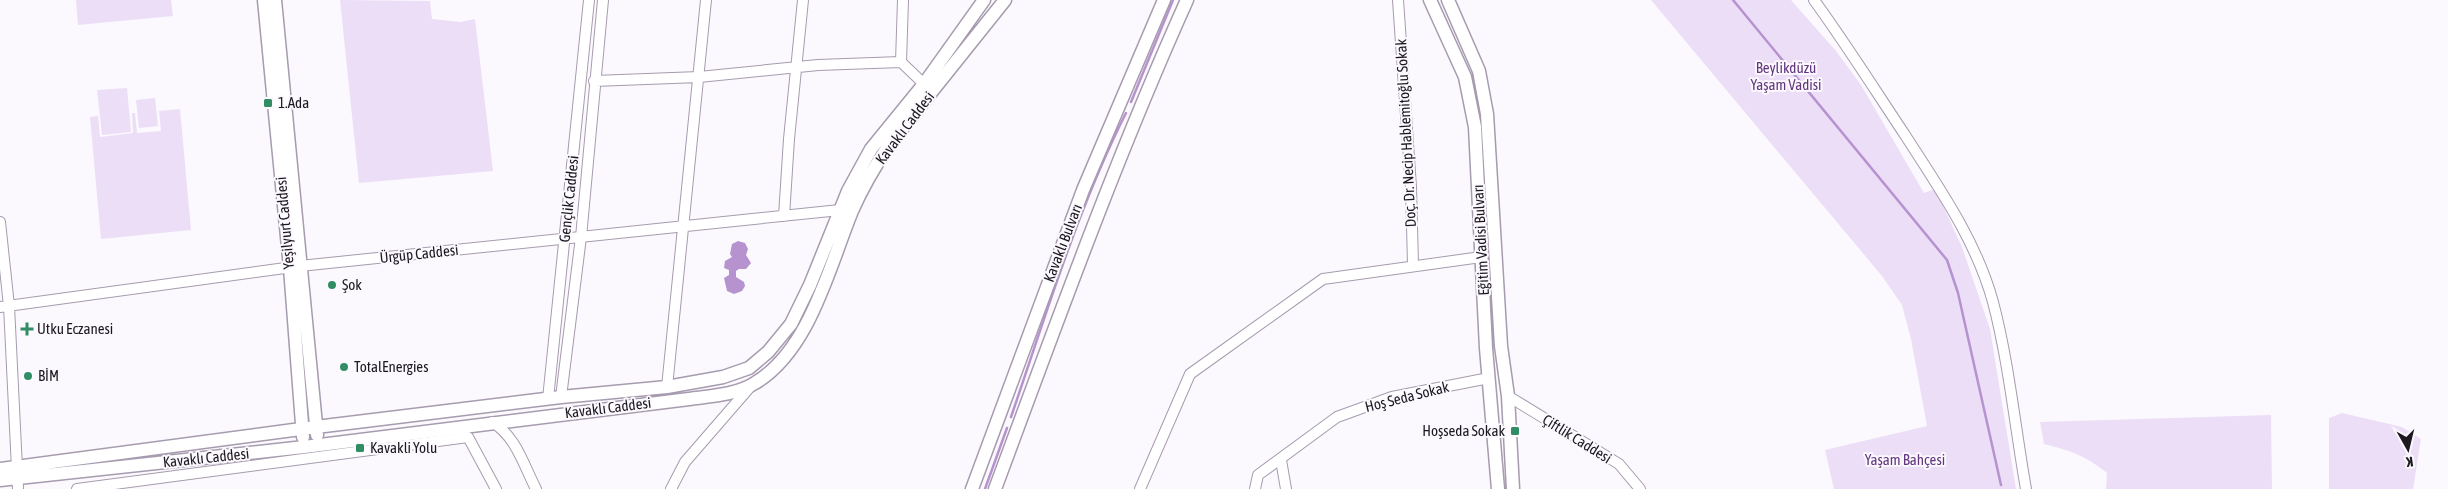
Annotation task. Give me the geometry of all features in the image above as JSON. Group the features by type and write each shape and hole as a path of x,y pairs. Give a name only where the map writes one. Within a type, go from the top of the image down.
{"main road":[{"name":"Yeşilyurt Caddesi","path":"264,0 271,15"},
{"name":"Yeşilyurt Caddesi","path":"275,0 271,15 274,50 295,267 317,445"},
{"name":"Kavaklı Caddesi","path":"0,469 18,478 316,427 561,397 667,387 723,377 749,368 768,352 791,324 810,285 857,171 871,149 924,84 984,0"},
{"name":"Kavaklı Caddesi","path":"0,480 304,447 717,395 736,391 755,383 785,355 806,326 853,209 881,157 1005,0"},
{"name":"Kavaklı Bulvarı","path":"972,489 1080,199 1164,0"},
{"name":"Kavaklı Bulvarı","path":"995,489 1080,259 1149,83 1187,0"},
{"name":"Eğitim Vadisi Bulvarı","path":"1430,0 1465,77 1475,127 1489,378 1498,489"},
{"name":"Eğitim Vadisi Bulvarı","path":"1448,0 1479,71 1487,114 1513,489"},
{"name":"Yeşilyurt Caddesi","path":"295,267 304,447"},
{"path":"1489,378 1504,376"}],"street":[{"name":"Gençlik Caddesi","path":"548,399 590,0"},
{"name":"Gençlik Caddesi","path":"561,397 581,236 603,0"},
{"path":"667,387 706,0"},
{"path":"784,216 803,0"},
{"path":"903,0 902,62 924,84"},
{"name":"Doç. Dr. Necip Hablemitoğlu Sokak","path":"1398,0 1411,187 1413,265"},
{"path":"1814,0 1863,70 1944,194 1964,230 1981,267 2002,340 2026,489"},
{"path":"594,81 699,77 796,67 902,62"},
{"name":"Ürgüp Caddesi","path":"4,307 295,267 840,210"},
{"path":"0,222 4,307 18,478"},
{"path":"1140,489 1190,374 1194,369 1323,279 1413,265 1482,257"},
{"name":"Hoş Seda Sokak","path":"1255,489 1258,475 1281,460 1337,417 1392,397 1489,378"},
{"path":"670,489 685,462 755,383"},
{"name":"Çiftlik Caddesi","path":"1508,396 1618,464 1640,489"},
{"path":"491,422 502,428 514,443 536,489"},
{"path":"77,489 468,436 496,489"},
{"path":"1281,460 1286,489"}],"green space":[{"path":"76,0 171,0 173,16 78,25"},
{"path":"340,0 430,1 432,19 460,22 475,19 493,171 359,183"},
{"name":"Beylikdüzü Yaşam Vadisi","path":"1651,0 1791,0 1836,51 1861,85 1924,193 1935,189 1962,247 1990,329 2016,489 1834,489 1825,450 1927,426 1911,339 1902,305 1882,276"},
{"path":"127,88 131,132 102,135 97,90"},
{"path":"155,98 158,126 139,128 136,100"},
{"path":"180,109 191,230 101,239 90,117 98,116 100,137 133,133 132,113 135,113 137,133 161,131 159,111"},
{"path":"2342,413 2402,427 2421,439 2413,489 2329,489 2329,418"},
{"path":"2271,415 2272,489 2106,489 2107,473 2099,467 2077,454 2044,444 2040,422"}],"shaded area":[{"path":"738,241 745,243 748,249 746,255 751,263 746,269 736,271 736,277 744,282 745,286 742,291 734,294 727,291 724,278 729,275 729,270 724,268 725,261 732,257 730,254 732,244"}],"waterway":[{"path":"1131,102 1173,0"},
{"path":"1733,0 1947,260 1958,293 2001,485"},
{"path":"1011,417 1077,225 1108,150 1126,113"},
{"path":"985,489 1007,428"}],"place":[{"name":"1.Ada","path":"268,103"},
{"name":"Şok","path":"332,285"},
{"name":"Utku Eczanesi","path":"27,329"},
{"name":"TotalEnergies","path":"344,367"},
{"name":"BİM","path":"28,376"},
{"name":"Hoşseda Sokak","path":"1515,431"},
{"name":"Kavakli Yolu","path":"360,448"}],"park label":[{"name":"Yaşam Bahçesi","path":"1905,460"}]}
